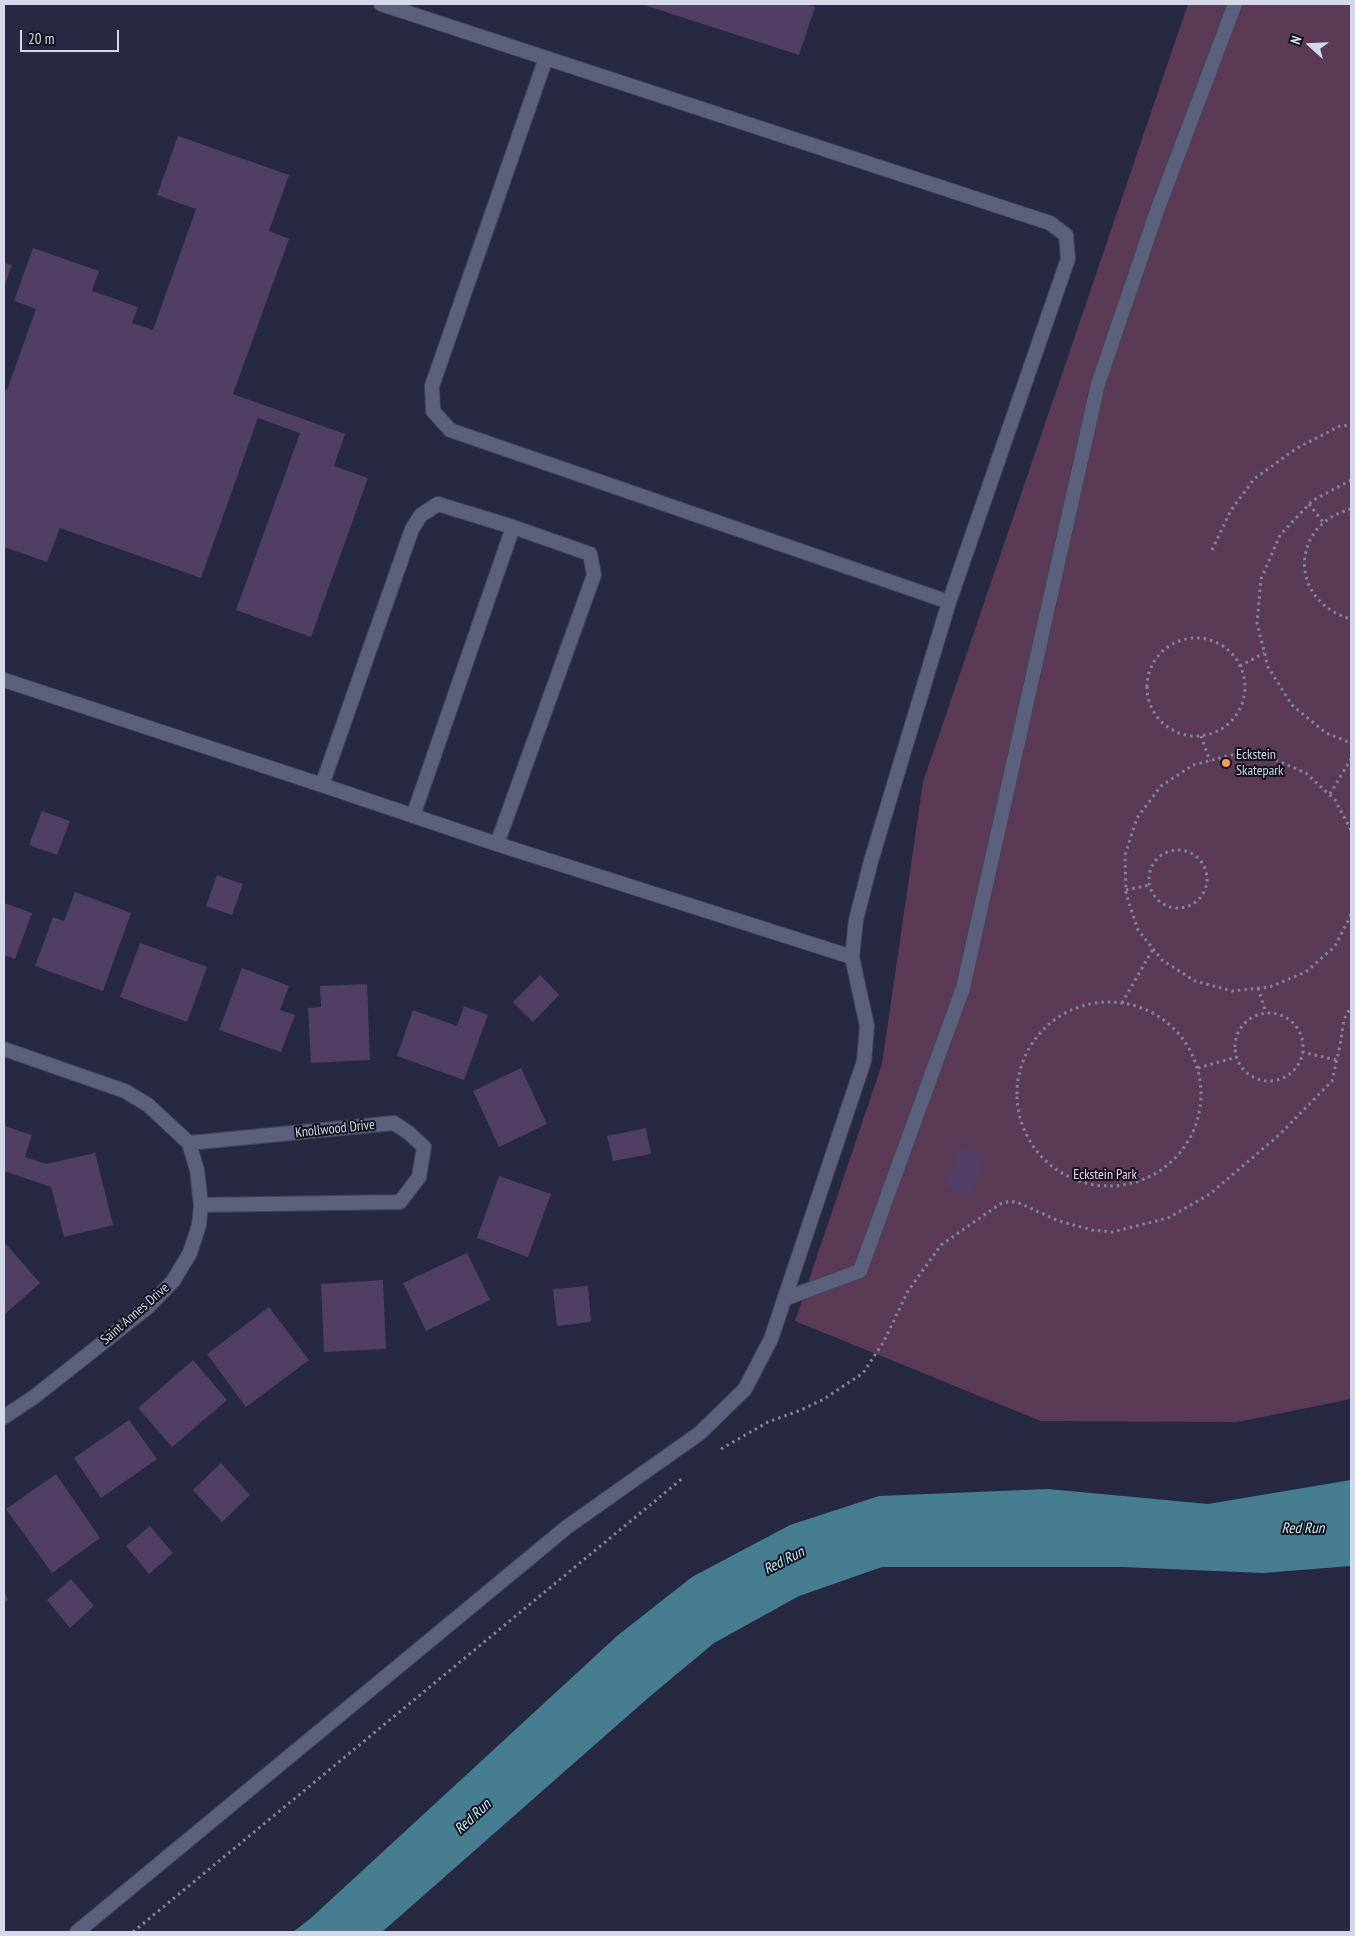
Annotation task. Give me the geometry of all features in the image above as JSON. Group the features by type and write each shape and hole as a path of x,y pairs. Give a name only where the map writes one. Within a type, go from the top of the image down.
{"street":[{"path":"77,1932 567,1527 700,1433 745,1389 771,1339 864,1061 867,1026 852,958 856,920 871,861 949,602 1068,259 1066,236 1050,223 382,4"},
{"path":"784,1299 860,1271 963,988 1098,384 1158,208 1235,4"},
{"path":"546,58 432,386 433,411 450,430 949,602"},
{"path":"322,784 412,529 421,515 438,504 513,527 590,554 594,575 498,844"},
{"path":"414,816 513,527"},
{"path":"4,680 498,844 852,958"},
{"path":"4,1049 125,1091 148,1105 189,1143"},
{"name":"Knollwood Drive","path":"189,1143 394,1123 409,1133 424,1147 419,1177 400,1202 200,1205"},
{"name":"Saint Annes Drive","path":"4,1416 34,1397 140,1313 173,1281 190,1253 199,1225 200,1205 197,1170 189,1143"}],"path":[{"path":"1212,550 1231,510 1254,479 1297,448 1340,426 1351,425"},
{"path":"1351,480 1312,501 1280,535 1261,579 1257,623 1268,667 1292,705 1326,733 1351,742"},
{"path":"1309,504 1323,522"},
{"path":"1351,509 1339,512 1323,522 1312,536 1306,553 1305,572 1311,590 1322,605 1337,615 1351,619"},
{"path":"1189,638 1205,639 1221,645 1234,656 1240,666 1245,687 1242,702 1235,717 1224,728 1210,735 1201,736 1194,737 1178,734 1165,726 1154,714 1148,700 1146,684 1150,668 1160,654 1173,644 1189,638"},
{"path":"1240,666 1264,653"},
{"path":"1201,736 1210,760"},
{"path":"1351,830 1335,800 1306,773 1271,758 1232,755 1193,765 1161,786 1137,818 1125,855 1126,890 1138,930 1162,960 1195,981 1232,990 1258,988 1270,987 1306,972 1335,946 1351,915"},
{"path":"1330,795 1351,758"},
{"path":"1176,850 1193,854 1200,860 1207,876 1202,896 1186,907 1166,906 1158,900 1150,885 1150,872 1153,864 1167,852 1176,850"},
{"path":"1126,890 1150,885"},
{"path":"1122,1003 1153,948"},
{"path":"1258,988 1266,1013"},
{"path":"1112,1001 1141,1006 1166,1020 1186,1042 1198,1068 1201,1097 1195,1128 1178,1156 1153,1175 1122,1186 1091,1185 1061,1173 1037,1152 1022,1124 1017,1093 1022,1064 1035,1038 1056,1018 1083,1005 1112,1001"},
{"path":"717,1452 768,1422 802,1410 824,1399 864,1373 883,1343 908,1291 941,1245 1000,1204 1010,1201 1019,1203 1059,1221 1092,1230 1112,1232 1168,1218 1210,1194 1279,1135 1332,1081 1344,1019 1351,1007"},
{"path":"1266,1013 1277,1014 1288,1019 1296,1026 1301,1037 1302,1052 1294,1070 1286,1076 1275,1080 1255,1077 1246,1071 1239,1063 1237,1057 1235,1042 1238,1032 1245,1022 1254,1016 1266,1013"},
{"path":"1302,1052 1336,1060"},
{"path":"1198,1068 1237,1057"},
{"path":"133,1932 688,1473"}],"green space":[{"name":"Eckstein Park","path":"1188,4 1351,4 1351,1399 1237,1422 1041,1421 795,1321 882,1064 923,782"}],"water":[{"name":"Red Run","path":"1351,1480 1351,1566 1263,1573 1123,1567 882,1567 799,1596 714,1643 648,1698 382,1932 293,1932 311,1918 617,1636 692,1577 790,1525 879,1496 1048,1489 1208,1504"}],"building":[{"path":"641,4 806,4 815,7 799,55"},
{"path":"178,136 289,175 269,231 289,239 233,394 345,434 334,466 368,478 311,637 236,610 300,433 258,418 201,578 60,528 47,562 4,547 4,389 7,390 36,309 14,301 33,248 99,271 92,291 138,307 132,323 153,330 196,209 157,195"},
{"path":"4,263 12,265 4,287"},
{"path":"42,811 70,821 57,855 29,845"},
{"path":"217,875 243,884 232,915 206,906"},
{"path":"75,892 131,913 103,991 35,966 53,917 64,921"},
{"path":"4,903 32,913 15,959 4,955"},
{"path":"140,943 207,967 187,1022 120,997"},
{"path":"242,968 289,986 280,1010 295,1015 281,1052 219,1030"},
{"path":"540,975 559,995 533,1022 513,1002"},
{"path":"367,984 370,1060 311,1063 308,1008 321,1007 320,986"},
{"path":"464,1006 488,1015 464,1080 397,1056 413,1010 457,1026"},
{"path":"521,1068 547,1124 499,1147 473,1091"},
{"path":"4,1126 32,1135 25,1157 46,1164 95,1153 113,1225 64,1237 51,1187 4,1171"},
{"path":"646,1128 651,1154 613,1161 607,1136"},
{"path":"960,1147 985,1156 971,1196 945,1187"},
{"path":"499,1176 551,1194 528,1257 477,1238"},
{"path":"4,1242 40,1283 4,1315"},
{"path":"467,1253 490,1300 426,1331 403,1283"},
{"path":"383,1280 386,1349 324,1352 321,1284"},
{"path":"588,1286 591,1322 557,1326 553,1289"},
{"path":"269,1307 309,1360 246,1407 207,1354"},
{"path":"193,1360 227,1400 172,1447 138,1408"},
{"path":"129,1420 157,1459 101,1498 74,1458"},
{"path":"221,1463 250,1495 222,1522 193,1490"},
{"path":"56,1474 100,1538 52,1573 6,1509"},
{"path":"150,1526 173,1553 149,1574 126,1546"},
{"path":"71,1579 94,1606 70,1628 47,1600"},
{"path":"4,1590 8,1600 4,1602"}],"place":[{"name":"Eckstein Skatepark","path":"1226,763"}]}
